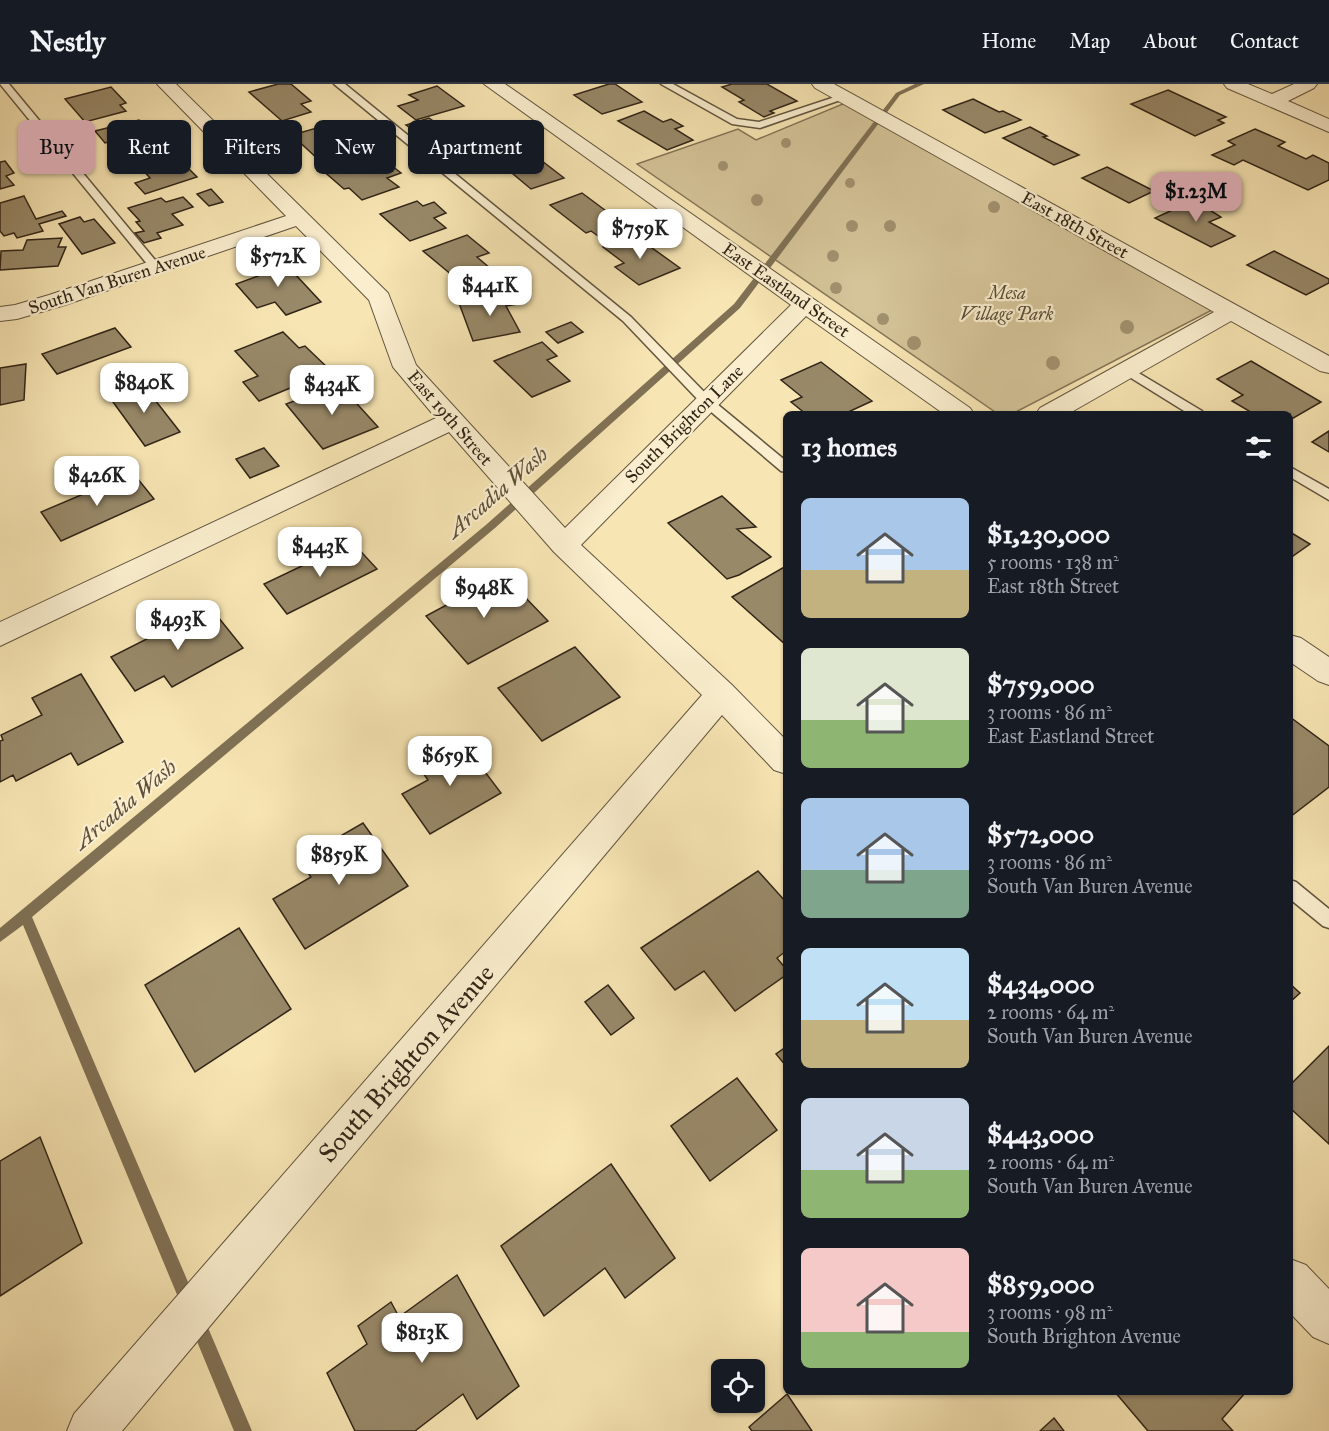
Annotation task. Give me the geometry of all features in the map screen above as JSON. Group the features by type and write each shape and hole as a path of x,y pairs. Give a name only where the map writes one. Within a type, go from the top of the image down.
{"street":[{"name":"East 19th Street","path":"166,84 380,298 405,368 450,421 564,545 721,694 783,758"},
{"name":"East Eastland Street","path":"493,84 957,411"},
{"name":"East 18th Street","path":"821,84 1329,366"},
{"path":"1233,84 1329,126"},
{"path":"1273,101 1308,84"},
{"name":"South Van Buren Avenue","path":"0,314 33,308 300,218"},
{"name":"South Brighton Lane","path":"564,545 805,304"},
{"path":"1054,411 1230,312"},
{"path":"0,634 450,421"},
{"path":"1293,648 1329,673"},
{"name":"South Brighton Avenue","path":"91,1431 721,694"},
{"path":"1293,1284 1329,1321"}],"lane":[{"path":"4,84 156,268"},
{"path":"339,84 627,319 707,402 783,465"},
{"path":"666,84 735,122 760,125 844,97"},
{"path":"1127,370 1193,411"},
{"path":"1293,473 1329,495"},
{"path":"1293,890 1329,920"}],"green space":[{"name":"Mesa Village Park","path":"845,103 1214,309 1018,411 994,411 637,164 738,129 756,140"}],"building":[{"path":"278,84 291,84 311,101 301,104 311,112 281,120 249,92"},
{"path":"615,84 642,102 602,114 574,95"},
{"path":"732,84 767,84 797,101 770,111 774,113 764,117 739,102 744,100 722,87"},
{"path":"437,86 464,106 416,120 398,106 418,100 409,95"},
{"path":"111,87 126,103 120,105 126,111 92,120 83,120 65,99"},
{"path":"1168,90 1226,117 1218,120 1224,123 1195,136 1131,104"},
{"path":"973,99 1021,120 985,133 943,110"},
{"path":"644,111 663,122 671,119 683,126 675,129 693,140 667,150 618,121"},
{"path":"1030,127 1047,136 1043,137 1079,155 1054,165 1003,138"},
{"path":"107,128 107,142 105,143 95,131"},
{"path":"314,129 314,155 302,144 302,132"},
{"path":"1255,129 1285,142 1278,146 1306,159 1313,155 1329,163 1329,180 1308,190 1243,160 1234,165 1212,155 1235,145 1228,141"},
{"path":"5,161 14,173 6,176 14,185 0,189 0,162"},
{"path":"544,163 564,178 531,189 513,174 544,174"},
{"path":"1107,167 1154,191 1129,203 1082,178"},
{"path":"396,169 401,173 387,178 399,187 362,200 349,188 344,189 327,174 396,174"},
{"path":"191,171 197,177 145,194 135,183 150,178 146,174 191,174"},
{"path":"211,189 223,202 209,206 197,194"},
{"path":"582,193 629,228 601,238 591,231 586,233 550,205"},
{"path":"24,196 36,219 62,211 66,216 39,224 43,231 17,238 14,233 4,236 0,231 0,203"},
{"path":"183,197 193,207 172,214 183,225 157,233 161,238 144,243 135,233 144,231 136,222 140,221 128,208 161,198 166,202"},
{"path":"1194,200 1221,217 1209,222 1235,236 1211,247 1155,218"},
{"path":"417,201 423,206 434,202 446,213 434,218 446,228 410,241 380,214"},
{"path":"80,217 84,222 94,219 115,243 82,254 59,224"},
{"path":"467,235 489,253 477,257 491,269 459,281 423,251"},
{"path":"634,235 680,268 639,285 615,267 624,263 603,247"},
{"path":"62,238 58,247 66,247 58,266 0,270 1,251 23,250 27,240"},
{"path":"1274,251 1329,279 1329,283 1306,295 1247,265"},
{"path":"280,258 321,302 286,315 275,302 257,308 236,284 258,276 251,268"},
{"path":"517,293 523,303 506,306 520,332 473,341 459,303"},
{"path":"571,322 583,332 558,343 546,332"},
{"path":"115,328 131,347 57,374 42,354"},
{"path":"283,332 299,348 305,346 331,371 259,401 243,382 258,376 235,351"},
{"path":"542,342 557,356 547,360 570,381 532,397 494,361"},
{"path":"1251,361 1321,402 1293,418 1293,411 1249,411 1232,401 1243,395 1217,379"},
{"path":"821,362 872,401 850,411 802,411 791,402 802,397 781,380"},
{"path":"26,364 24,400 0,405 0,368"},
{"path":"141,382 180,432 145,446 108,395"},
{"path":"339,384 378,427 323,449 286,404"},
{"path":"1329,431 1329,452 1312,442"},
{"path":"264,448 279,466 250,478 236,459"},
{"path":"133,473 154,499 61,541 41,512"},
{"path":"722,496 756,527 737,529 771,557 727,579 668,523"},
{"path":"1293,534 1310,544 1293,556"},
{"path":"352,542 377,569 287,614 264,584"},
{"path":"783,568 783,642 732,597"},
{"path":"482,575 505,599 520,592 548,621 468,664 426,616 454,601 447,593"},
{"path":"210,607 243,648 172,687 164,676 135,691 111,657"},
{"path":"575,647 620,697 542,741 498,688"},
{"path":"81,674 123,742 78,765 71,753 16,781 13,775 0,782 0,741 3,740 1,735 42,715 32,698"},
{"path":"1293,719 1329,746 1329,787 1293,815"},
{"path":"460,739 501,793 430,834 402,794 428,780 416,763"},
{"path":"363,823 408,886 305,949 273,899 311,877 299,860"},
{"path":"758,871 783,899 783,953 777,958 783,965 783,977 735,1011 704,971 675,990 641,948"},
{"path":"239,928 291,1009 195,1072 145,985"},
{"path":"608,985 634,1018 611,1035 585,1002"},
{"path":"1293,987 1300,993 1293,999"},
{"path":"1329,1046 1329,1144 1293,1111 1293,1082"},
{"path":"783,1049 783,1062 776,1054"},
{"path":"737,1078 777,1130 710,1181 671,1126"},
{"path":"40,1137 82,1243 0,1296 0,1161"},
{"path":"611,1164 675,1258 625,1298 605,1268 544,1316 501,1246"},
{"path":"457,1275 519,1386 477,1419 463,1394 415,1431 355,1431 327,1373 367,1344 358,1326 391,1302 399,1317"},
{"path":"788,1395 812,1431 752,1431 749,1427"},
{"path":"1118,1395 1243,1395 1222,1419 1233,1431 1148,1431"},
{"path":"1054,1418 1064,1431 1040,1431"}],"waterway":[{"name":"Arcadia Wash","path":"25,915 491,526 737,306 898,94 921,84"},
{"name":"Arcadia Wash","path":"0,936 25,915"},
{"path":"25,915 189,1303"},
{"path":"197,1322 243,1431"}]}
